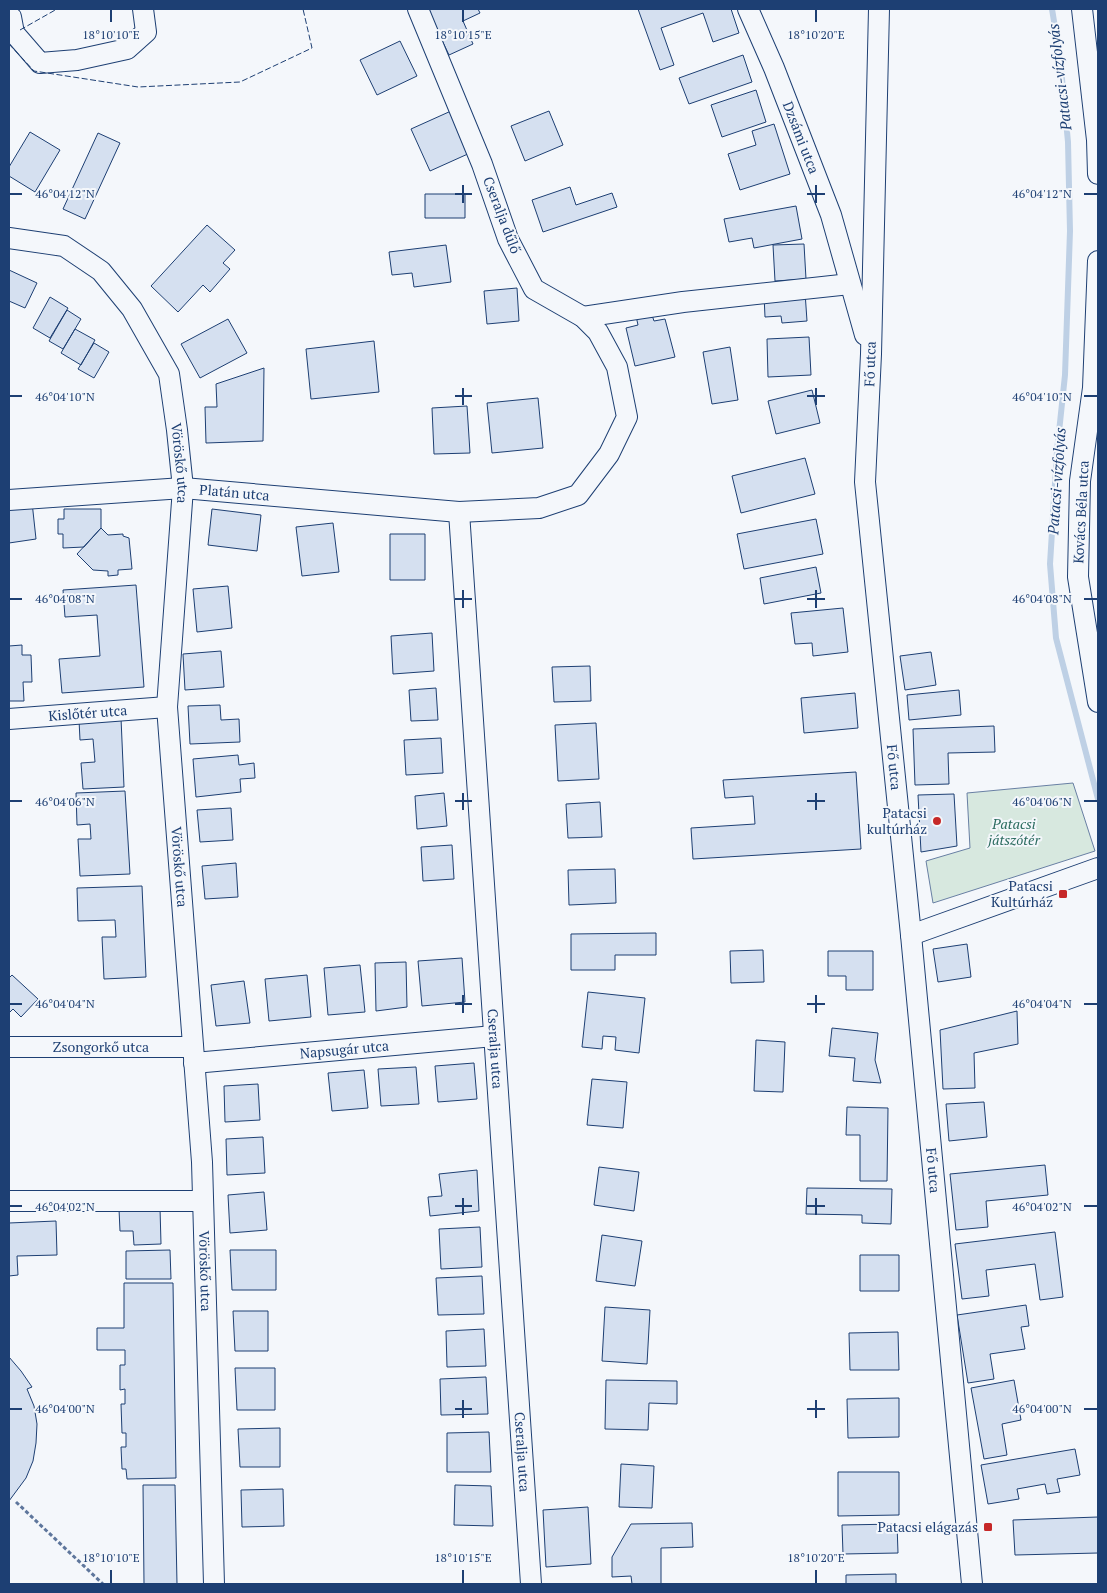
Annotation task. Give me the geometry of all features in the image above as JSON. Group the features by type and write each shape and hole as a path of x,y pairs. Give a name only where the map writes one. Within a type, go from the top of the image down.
{"street":[{"path":"15,14 14,34 40,63 78,60 127,49 146,32 143,9"},
{"name":"Cseralja dűlő","path":"418,9 482,164 508,239 534,289 583,317 598,332 617,367 627,417 608,454 578,495 539,508 459,512"},
{"name":"Dzsámi utca","path":"748,9 774,68 831,215 871,354"},
{"name":"Fő utca","path":"879,9 871,354 865,482 911,935 972,1584"},
{"path":"1082,9 1098,140 1098,174"},
{"name":"Vöröskő utca","path":"9,238 64,246 101,272 132,309 169,374 178,430 183,488 166,708 202,1162 214,1584"},
{"name":"Kovács Béla utca","path":"1098,261 1093,388 1080,481 1078,577 1098,702"},
{"path":"583,317 683,302 850,284"},
{"name":"Platán utca","path":"9,500 183,488 459,512"},
{"name":"Cseralja utca","path":"459,512 531,1584"},
{"name":"Kislőtér utca","path":"9,719 166,708"},
{"path":"911,935 1098,868"},
{"name":"Napsugár utca","path":"194,1055 494,1036"},
{"name":"Zsongorkő utca","path":"9,1047 194,1055"},
{"path":"9,1201 203,1201"},
{"name":"Fő utca","path":"960,1584 969,1555"}],"path":[{"path":"16,1502 103,1584"}],"green space":[{"name":"Patacsi játszótér","path":"1073,783 1095,851 933,903 926,861 970,848 967,793"}],"building":[{"path":"427,9 478,9 480,13 463,21 473,44 449,55"},
{"path":"638,9 731,9 739,33 713,42 703,13 661,28 674,65 660,70"},
{"path":"400,41 417,76 377,95 360,60"},
{"path":"743,55 752,82 689,104 679,78"},
{"path":"756,90 766,122 722,137 711,105"},
{"path":"451,111 470,153 430,171 411,129"},
{"path":"549,111 563,145 525,161 511,126"},
{"path":"774,124 790,174 740,190 728,154 756,145 752,131"},
{"path":"30,132 60,150 35,192 9,176 9,167"},
{"path":"98,133 120,143 85,219 63,209"},
{"path":"570,187 576,205 612,193 617,207 543,232 532,200"},
{"path":"425,194 465,194 465,218 425,218"},
{"path":"796,206 802,239 754,248 752,238 729,242 724,219"},
{"path":"207,225 235,250 223,263 230,269 210,292 203,285 178,312 151,286"},
{"path":"804,244 806,279 775,281 773,245"},
{"path":"446,245 451,282 414,287 412,273 392,275 389,252"},
{"path":"9,270 37,283 25,308 9,301"},
{"path":"517,288 519,321 487,324 484,291"},
{"path":"805,292 807,321 782,323 781,316 765,317 764,295"},
{"path":"50,297 68,308 50,338 33,328"},
{"path":"67,310 81,319 63,349 49,341"},
{"path":"651,312 654,321 665,319 675,357 635,366 626,328 638,325 636,316"},
{"path":"228,319 247,353 200,378 181,344"},
{"path":"75,329 95,340 81,365 61,353"},
{"path":"809,337 811,375 768,377 767,339"},
{"path":"374,341 379,392 311,399 306,349"},
{"path":"94,343 109,352 94,378 78,369"},
{"path":"730,347 738,400 712,404 703,352"},
{"path":"264,368 263,441 206,443 205,407 217,407 216,384"},
{"path":"812,390 820,423 776,434 768,401"},
{"path":"538,398 543,448 492,453 487,403"},
{"path":"467,406 470,453 434,454 432,408"},
{"path":"805,458 815,494 741,513 732,476"},
{"path":"32,502 36,539 9,543 9,505"},
{"path":"64,509 101,509 101,528 84,547 63,548 63,534 58,534 58,519 64,519"},
{"path":"212,509 261,515 257,551 208,545"},
{"path":"816,519 823,554 744,569 737,534"},
{"path":"333,523 339,572 302,576 296,527"},
{"path":"101,528 108,535 123,534 123,536 129,538 132,569 118,570 118,575 108,576 108,571 93,570 77,554"},
{"path":"390,534 425,534 425,580 390,580"},
{"path":"816,567 821,593 764,604 760,578"},
{"path":"136,585 144,687 62,693 59,659 100,656 97,615 65,617 63,590"},
{"path":"228,586 232,628 197,632 193,589"},
{"path":"843,608 848,652 813,656 812,643 795,644 791,613"},
{"path":"432,633 434,671 393,674 391,636"},
{"path":"22,645 22,655 31,655 32,682 23,682 24,701 9,701 9,646"},
{"path":"221,651 224,687 185,690 183,654"},
{"path":"931,652 936,685 905,690 900,656"},
{"path":"590,666 591,701 554,702 552,667"},
{"path":"436,688 438,720 411,721 409,690"},
{"path":"959,690 961,715 909,720 907,695"},
{"path":"855,693 858,728 804,733 801,698"},
{"path":"220,705 221,720 239,719 240,742 190,744 188,706"},
{"path":"121,718 124,787 83,789 81,763 95,762 93,739 80,740 79,720"},
{"path":"596,723 599,779 558,781 555,725"},
{"path":"994,726 995,752 948,753 949,784 915,785 913,729"},
{"path":"441,738 443,773 406,775 404,740"},
{"path":"238,755 239,765 254,763 255,778 240,779 241,792 196,797 193,759"},
{"path":"856,772 861,849 693,859 691,828 755,824 753,796 725,798 723,780"},
{"path":"125,791 130,874 80,876 78,839 91,839 90,824 77,825 76,793"},
{"path":"444,793 447,826 417,829 415,796"},
{"name":"Patacsi kultúrház","path":"954,794 957,846 921,852 918,795"},
{"path":"600,802 602,837 568,838 566,804"},
{"path":"231,808 233,840 200,842 197,810"},
{"path":"452,845 454,879 423,881 421,847"},
{"path":"236,863 238,897 205,899 202,866"},
{"path":"615,869 616,903 569,905 568,870"},
{"path":"142,886 146,977 104,979 102,937 116,937 115,920 78,921 77,888"},
{"path":"656,933 656,955 615,955 615,970 571,970 571,934"},
{"path":"967,944 971,977 938,982 933,949"},
{"path":"763,950 764,982 731,983 730,951"},
{"path":"828,951 873,951 873,990 846,990 846,976 828,976"},
{"path":"462,958 465,1002 422,1006 418,961"},
{"path":"406,962 407,1007 376,1011 375,963"},
{"path":"360,965 365,1012 328,1015 324,968"},
{"path":"12,975 38,999 21,1017 13,1009 9,1013 9,978"},
{"path":"307,975 311,1017 269,1021 265,979"},
{"path":"244,981 250,1023 216,1026 211,985"},
{"path":"588,992 645,998 639,1053 615,1050 616,1037 603,1036 602,1049 582,1047"},
{"path":"1017,1011 1018,1044 974,1053 975,1088 943,1089 940,1030"},
{"path":"832,1028 878,1033 875,1060 881,1083 853,1081 855,1058 829,1056"},
{"path":"756,1040 785,1042 783,1092 754,1091"},
{"path":"474,1063 477,1099 438,1102 435,1066"},
{"path":"416,1067 419,1104 381,1106 378,1069"},
{"path":"364,1070 368,1108 332,1111 328,1073"},
{"path":"592,1079 627,1082 623,1128 587,1125"},
{"path":"258,1084 260,1120 225,1122 224,1086"},
{"path":"984,1102 987,1137 949,1141 946,1104"},
{"path":"847,1107 888,1108 887,1181 860,1181 860,1135 846,1135"},
{"path":"263,1137 265,1173 227,1175 226,1139"},
{"path":"1045,1165 1048,1195 986,1201 988,1227 956,1230 950,1174"},
{"path":"599,1167 639,1172 634,1211 594,1205"},
{"path":"477,1170 479,1211 430,1216 428,1197 442,1196 439,1174"},
{"path":"807,1188 892,1189 891,1224 862,1223 862,1215 806,1214"},
{"path":"264,1192 267,1230 230,1233 228,1195"},
{"path":"160,1208 161,1244 134,1245 133,1231 120,1231 119,1209"},
{"path":"56,1221 57,1255 17,1256 18,1275 9,1276 9,1223"},
{"path":"480,1227 482,1267 441,1269 439,1229"},
{"path":"1055,1232 1063,1297 1040,1300 1035,1264 986,1270 989,1296 962,1299 955,1244"},
{"path":"602,1235 642,1241 635,1286 596,1281"},
{"path":"170,1250 171,1279 126,1279 126,1251"},
{"path":"230,1250 276,1250 276,1290 232,1290"},
{"path":"860,1255 899,1255 899,1291 860,1291"},
{"path":"482,1276 484,1314 438,1315 436,1278"},
{"path":"124,1283 173,1283 176,1478 127,1479 126,1469 122,1469 121,1447 126,1447 126,1433 122,1433 121,1404 125,1404 125,1389 120,1390 120,1365 125,1365 125,1350 97,1350 97,1328 124,1328"},
{"path":"1026,1305 1029,1326 1021,1327 1025,1349 990,1354 994,1379 968,1383 957,1315"},
{"path":"605,1307 650,1310 647,1364 602,1361"},
{"path":"233,1311 268,1311 268,1351 235,1351"},
{"path":"484,1329 486,1366 447,1367 446,1331"},
{"path":"898,1332 899,1370 850,1370 849,1333"},
{"path":"9,1357 32,1387 27,1389 34,1406 37,1424 33,1461 26,1478 9,1501"},
{"path":"235,1368 275,1368 275,1410 237,1410"},
{"path":"486,1377 488,1414 441,1415 440,1379"},
{"path":"606,1380 677,1381 677,1404 649,1403 648,1430 605,1429"},
{"path":"1014,1380 1021,1420 1002,1424 1007,1455 984,1459 971,1388"},
{"path":"899,1398 899,1437 848,1438 847,1399"},
{"path":"280,1428 280,1467 240,1467 238,1429"},
{"path":"489,1432 491,1472 447,1472 447,1433"},
{"path":"1075,1449 1080,1475 1057,1479 1060,1492 1047,1494 1045,1484 1017,1489 1019,1499 988,1504 981,1465"},
{"path":"621,1464 654,1466 652,1508 619,1507"},
{"path":"838,1472 899,1472 899,1515 838,1516"},
{"path":"143,1485 175,1485 177,1584 144,1584"},
{"path":"455,1485 491,1486 493,1526 454,1525"},
{"path":"283,1489 284,1526 242,1527 241,1490"},
{"path":"588,1507 591,1564 546,1567 543,1510"},
{"path":"1098,1517 1098,1553 1015,1555 1013,1520"},
{"path":"692,1523 693,1547 661,1548 661,1584 632,1584 631,1576 612,1577 612,1557 631,1524"},
{"path":"897,1524 898,1553 843,1554 842,1525"},
{"path":"896,1574 896,1584 846,1584 846,1575"}],"waterway":[{"name":"Patacsi-vízfolyás","path":"1052,9 1060,58 1068,142 1070,231 1065,375 1057,451 1050,564 1056,638 1098,799"}],"fence":[{"path":"20,30 57,9"},
{"path":"9,44 34,71 138,87 240,82 312,48 303,9"}],"place":[{"name":"Patacsi kultúrház","path":"937,821"},
{"name":"Patacsi Kultúrház","path":"1063,894"},
{"name":"Patacsi elágazás","path":"988,1527"}]}
